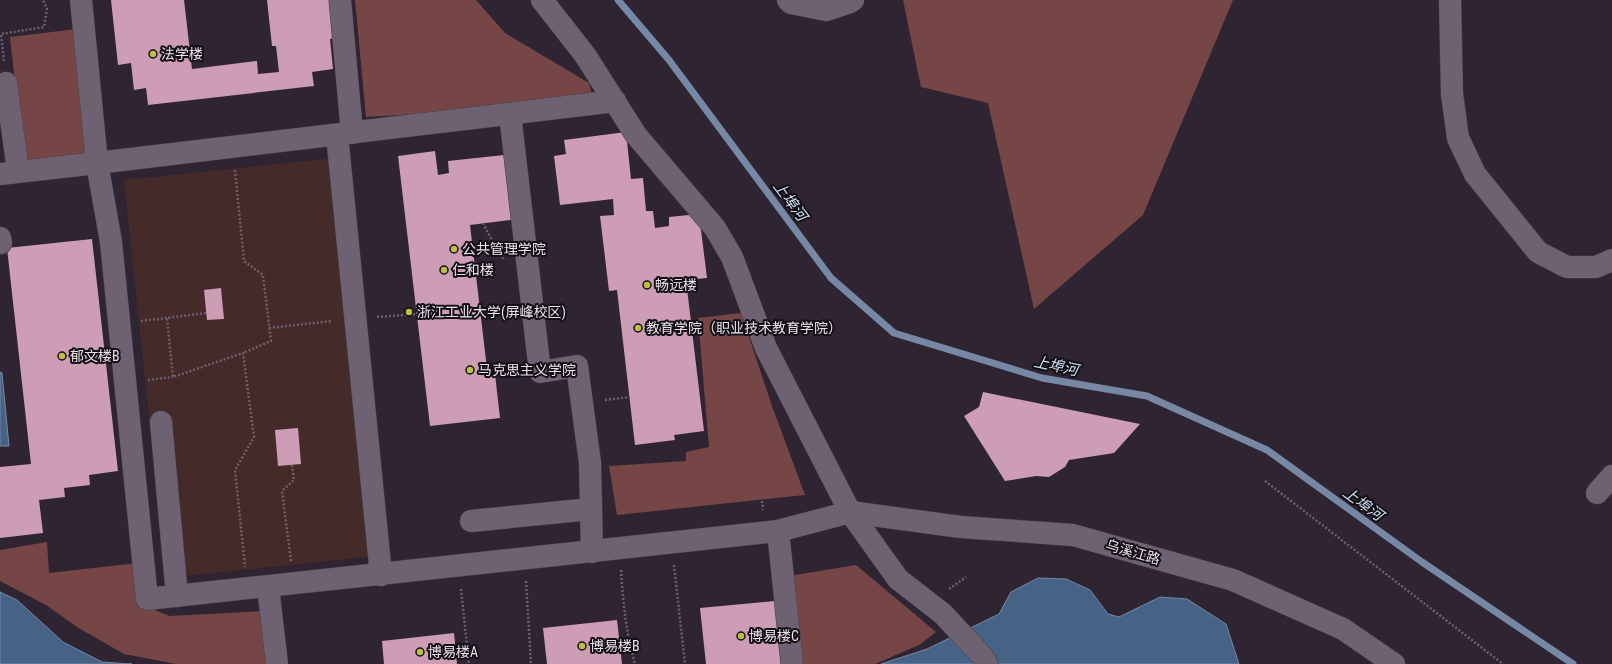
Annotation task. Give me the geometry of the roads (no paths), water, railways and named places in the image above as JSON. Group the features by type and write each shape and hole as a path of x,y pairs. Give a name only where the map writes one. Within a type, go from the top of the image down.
{"street":[{"path":"81,0 97,163 111,242 147,599 778,532 850,512"},
{"path":"340,0 345,134 355,319 381,575"},
{"path":"542,0 585,55 636,135 715,228 732,257 766,348 850,512 898,579 943,614 982,656 987,664"},
{"path":"788,0 791,3 826,10 853,0"},
{"path":"1450,0 1452,94 1458,138 1475,174 1538,252 1567,267 1596,267 1612,260"},
{"path":"6,83 9,172 616,102"},
{"path":"510,114 540,372 577,366 590,463 592,552"},
{"path":"161,422 177,596"},
{"path":"1597,492 1612,476"},
{"path":"471,521 591,509"},
{"name":"乌溪江路","path":"850,512 961,527 1073,535 1088,539 1233,580 1343,629 1394,664"},
{"path":"778,532 792,664"},
{"path":"268,587 278,664"}],"water":[{"path":"0,372 2,373 9,446 0,446"},
{"path":"1038,578 1066,579 1090,590 1108,614 1119,617 1160,597 1187,599 1226,624 1239,664 881,664 927,649 999,614 1011,592"},
{"path":"0,592 17,600 63,642 102,662 132,664 0,664"}],"waterway":[{"name":"上埠河","path":"618,0 669,60 831,278 894,333 1042,378 1147,396 1267,450 1422,562 1573,664"}],"place":[{"name":"法学楼","path":"153,54"},
{"name":"公共管理学院","path":"454,249"},
{"name":"仁和楼","path":"444,270"},
{"name":"畅远楼","path":"647,285"},
{"name":"浙江工业大学(屏峰校区)","path":"409,312"},
{"name":"教育学院（职业技术教育学院）","path":"638,328"},
{"name":"郁文楼B","path":"62,356"},
{"name":"马克思主义学院","path":"470,370"},
{"name":"博易楼C","path":"741,636"},
{"name":"博易楼B","path":"582,646"},
{"name":"博易楼A","path":"420,652"}]}
